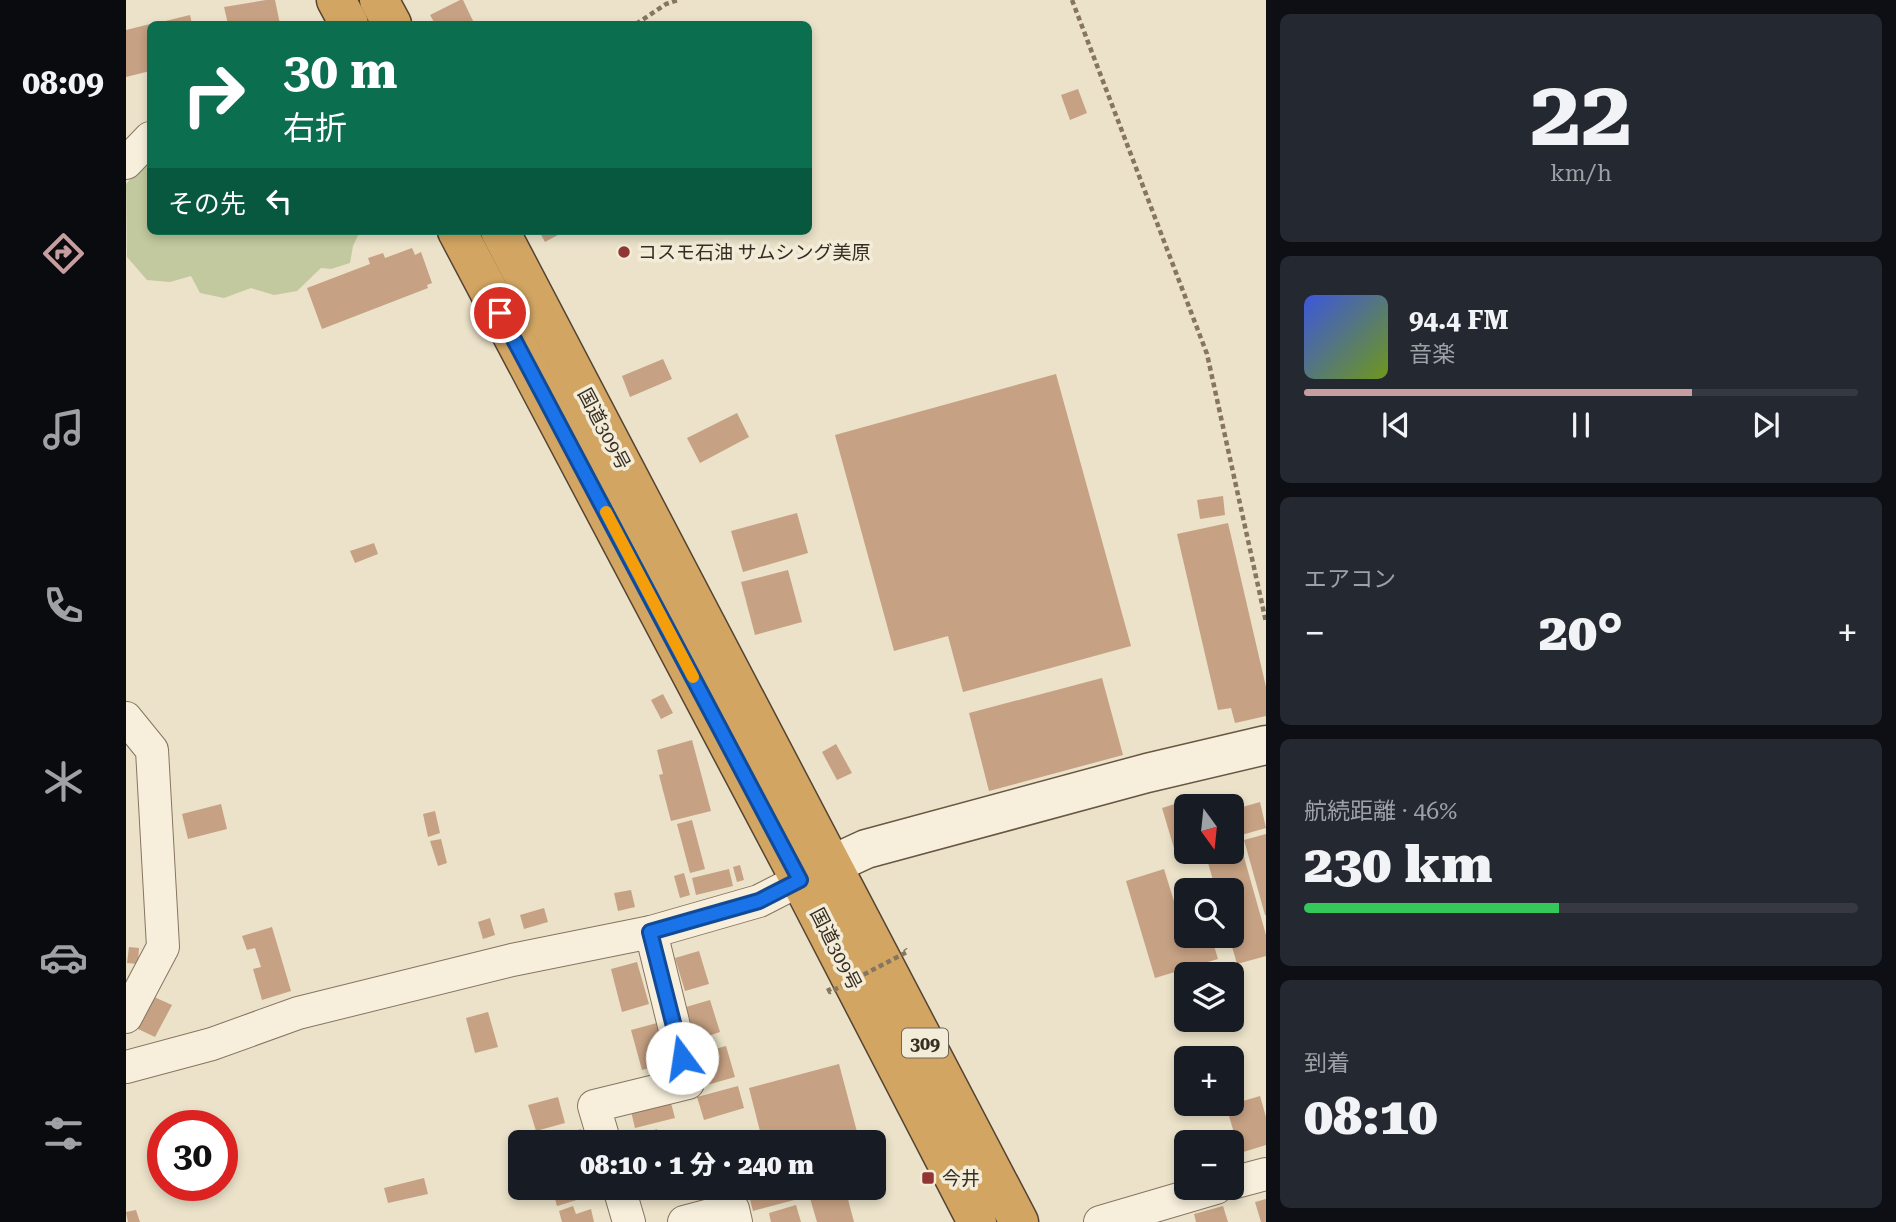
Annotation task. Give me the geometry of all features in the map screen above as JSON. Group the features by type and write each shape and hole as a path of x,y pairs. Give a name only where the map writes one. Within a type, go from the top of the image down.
{"highway":[{"path":"336,0 346,21"},
{"path":"379,0 390,21"},
{"name":"国道309号","path":"459,235 816,872 1018,1222"},
{"name":"国道309号","path":"502,235 816,872 977,1222"}],"street":[{"path":"126,163 147,141"},
{"path":"126,718 152,750 163,947 126,1017"},
{"path":"126,1067 212,1044 298,1013 512,960 650,932 759,901 866,849 1147,773 1266,746"},
{"path":"601,1130 594,1106 688,1083 650,932"},
{"path":"1244,1180 1266,1174"},
{"path":"623,1200 629,1222"},
{"path":"1100,1222 1175,1200"},
{"path":"684,1222 733,1209 736,1222"}],"path":[{"path":"640,21 666,4 678,0"},
{"path":"1072,0 1207,354 1266,622"},
{"path":"828,988 830,992 907,953 905,949"}],"green space":[{"path":"147,160 147,235 358,235 350,263 331,269 321,268 297,291 274,295 251,288 224,298 200,293 191,276 170,282 147,280 127,257 126,184"}],"building":[{"path":"275,0 279,21 227,21 224,7"},
{"path":"463,0 473,21 433,21 430,15"},
{"path":"190,15 191,21 165,21"},
{"path":"147,25 147,72 126,77 126,30"},
{"path":"1078,89 1087,113 1070,120 1061,95"},
{"path":"541,235 558,235 545,242"},
{"path":"412,248 415,255 421,252 432,283 427,285 428,288 322,329 307,288 370,264 368,258 383,253 385,258"},
{"path":"663,359 672,379 630,397 622,376"},
{"path":"1056,374 1131,646 963,692 948,636 894,651 835,435"},
{"path":"737,413 749,437 700,463 687,438"},
{"path":"1223,496 1225,515 1200,519 1197,500"},
{"path":"797,513 808,553 743,572 731,531"},
{"path":"1228,523 1266,687 1266,716 1235,723 1231,708 1218,710 1177,534"},
{"path":"374,543 378,554 355,563 350,551"},
{"path":"788,570 802,622 755,635 741,582"},
{"path":"1102,678 1123,755 989,791 969,713"},
{"path":"663,694 673,713 661,719 651,700"},
{"path":"692,740 711,811 671,821 659,775 663,774 657,750"},
{"path":"836,744 852,773 837,780 822,752"},
{"path":"1260,802 1266,828 1244,834 1244,807"},
{"path":"221,804 227,829 188,839 182,814"},
{"path":"1174,804 1174,848 1162,808"},
{"path":"435,811 440,833 428,837 423,814"},
{"path":"692,820 705,869 690,873 677,824"},
{"path":"1266,834 1266,915 1265,915 1244,840"},
{"path":"441,839 447,863 438,866 430,841"},
{"path":"1244,857 1266,935 1266,956 1236,962 1232,948 1244,948 1244,878 1212,878 1208,864 1244,864"},
{"path":"740,865 744,880 737,882 733,867"},
{"path":"729,869 733,886 696,895 692,878"},
{"path":"1164,869 1174,901 1174,948 1215,948 1218,959 1208,962 1174,962 1174,972 1155,978 1126,881"},
{"path":"684,873 690,895 680,898 674,876"},
{"path":"631,890 635,907 618,911 614,893"},
{"path":"544,908 548,922 524,929 520,915"},
{"path":"490,918 495,935 483,939 478,922"},
{"path":"272,927 291,991 262,1000 253,969 261,967 255,948 247,950 242,936"},
{"path":"129,947 139,948 138,964 127,963"},
{"path":"699,951 709,984 685,991 675,958"},
{"path":"637,962 649,1004 622,1012 611,969"},
{"path":"152,996 172,1005 155,1037 136,1028"},
{"path":"710,1000 720,1032 696,1040 686,1007"},
{"path":"488,1012 498,1047 475,1053 466,1018"},
{"path":"657,1023 666,1054 657,1057 660,1065 642,1070 631,1030"},
{"path":"726,1046 735,1077 707,1085 699,1059 710,1056 708,1051"},
{"path":"839,1064 857,1130 760,1130 749,1088"},
{"path":"738,1086 744,1108 704,1120 697,1097"},
{"path":"1260,1096 1266,1117 1266,1145 1244,1152 1244,1130 1233,1130 1229,1116 1244,1116 1244,1101"},
{"path":"558,1097 565,1123 536,1130 528,1105"},
{"path":"671,1103 675,1118 635,1128 630,1107"},
{"path":"424,1178 428,1194 388,1203 384,1188"},
{"path":"1266,1199 1266,1222 1261,1222 1255,1202"},
{"path":"555,1200 577,1200 557,1206"},
{"path":"750,1200 794,1200 753,1211"},
{"path":"811,1200 848,1200 854,1222 817,1222"},
{"path":"796,1205 801,1222 771,1222 769,1213"},
{"path":"573,1206 576,1214 591,1209 594,1222 562,1222 559,1211"},
{"path":"1223,1206 1228,1222 1196,1222 1194,1214"},
{"path":"136,1210 140,1222 128,1222 126,1212"}],"slow traffic":[{"path":"606,512 693,677"}],"place":[{"name":"コスモ石油 サムシング美原","path":"624,252"},
{"name":"今井","path":"928,1178"}],"route":[{"path":"500,313 800,880 759,901 650,932 682,1058"}]}
